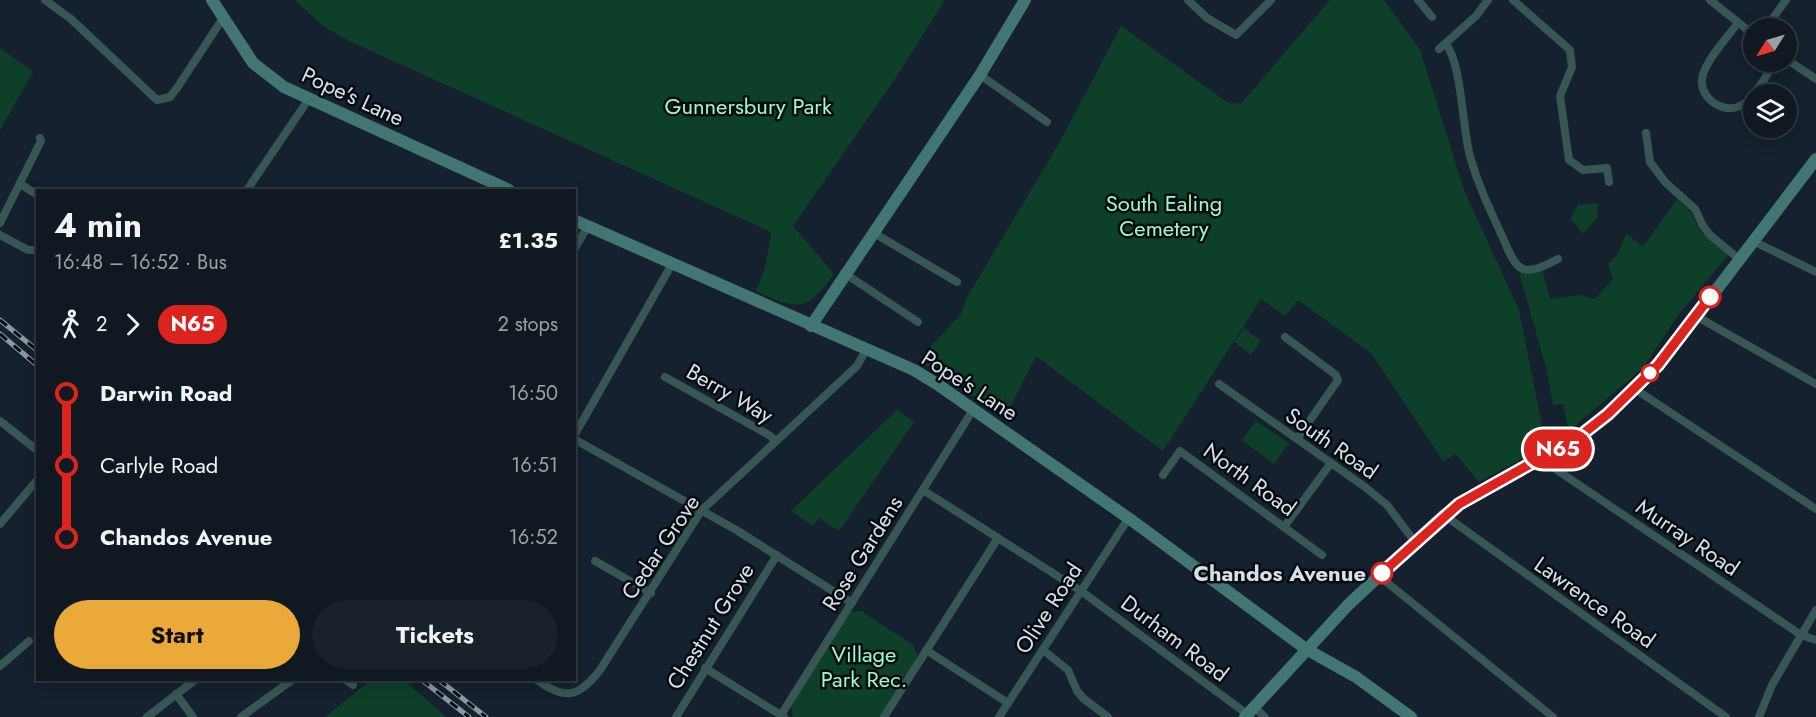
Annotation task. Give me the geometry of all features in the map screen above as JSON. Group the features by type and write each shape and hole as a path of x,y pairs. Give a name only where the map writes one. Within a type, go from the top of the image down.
{"main road":[{"name":"Pope's Lane","path":"212,0 253,63 267,75 308,100 503,189"},
{"path":"811,326 844,273 980,75 1025,0"},
{"path":"1249,713 1306,649 1444,515 1580,436 1635,389 1658,365 1816,159"},
{"name":"Pope's Lane","path":"576,221 914,370 1128,519 1306,649 1356,677 1411,717"}],"street":[{"path":"45,0 71,19 157,100 170,97 223,18"},
{"path":"1188,0 1208,18 1236,35 1271,0"},
{"path":"1419,0 1432,17"},
{"path":"1488,0 1442,47 1455,60 1470,156 1485,199 1518,266 1524,269 1538,268 1558,259"},
{"path":"1513,0 1570,50 1572,67 1560,96 1569,160 1583,170 1607,168 1609,182"},
{"path":"1710,0 1743,28"},
{"path":"1773,18 1786,0"},
{"path":"1737,24 1703,73 1702,86 1712,102 1726,108 1740,106 1753,93 1768,72"},
{"path":"1797,66 1816,79"},
{"path":"980,75 1047,122"},
{"path":"248,189 308,100"},
{"path":"1646,133 1650,162 1665,182 1695,209 1702,226 1710,235 1739,260"},
{"path":"0,223 41,141 40,138"},
{"path":"20,184 36,194"},
{"path":"576,247 588,226"},
{"path":"872,232 957,282"},
{"path":"0,235 28,250 36,249"},
{"path":"1753,242 1816,272"},
{"path":"576,433 672,264"},
{"path":"844,273 918,322"},
{"path":"1696,316 1816,384"},
{"path":"1285,337 1336,375 1338,380 1297,440"},
{"name":"Cedar Grove","path":"539,681 559,693 575,693 586,688 651,592 701,511 857,366 866,350"},
{"name":"Berry Way","path":"665,377 776,441"},
{"name":"South Road","path":"1219,384 1331,462 1387,505 1415,542"},
{"path":"1635,389 1816,509"},
{"name":"Rose Gardens","path":"782,716 973,410"},
{"path":"0,421 36,449"},
{"path":"576,438 777,555 852,603"},
{"name":"North Road","path":"1162,475 1180,451 1322,555"},
{"name":"Murray Road","path":"1543,458 1551,466 1801,635 1816,640"},
{"path":"1284,527 1331,462"},
{"path":"0,524 36,481"},
{"name":"Durham Road","path":"923,490 1081,591 1249,713 1265,717"},
{"name":"Lawrence Road","path":"1444,515 1726,717"},
{"name":"Olive Road","path":"999,717 1128,519"},
{"path":"884,717 998,537"},
{"name":"Chestnut Grove","path":"676,717 777,555"},
{"path":"595,561 651,592"},
{"path":"1379,576 1553,717"},
{"path":"1759,717 1772,685 1816,610"},
{"path":"0,666 29,641"},
{"path":"926,650 1008,703"},
{"path":"1043,650 1068,670 1077,691 1084,699 1108,717"},
{"path":"705,668 782,716"},
{"path":"147,717 192,681"},
{"path":"241,717 291,681"},
{"path":"176,694 193,717"}],"green space":[{"name":"Gunnersbury Park","path":"295,0 945,0 897,76 793,226 834,274 816,296 800,304 792,304 756,291 765,269 771,232 349,41 323,26"},
{"name":"South Ealing Cemetery","path":"1330,0 1384,0 1420,50 1464,190 1519,310 1546,446 1479,482 1456,454 1443,461 1371,353 1298,300 1285,316 1261,299 1163,451 1036,356 1005,417 918,360 961,314 966,299 1058,145 1121,26 1227,102 1241,104"},
{"path":"0,48 33,72 0,130"},
{"path":"1677,199 1691,213 1700,231 1728,255 1679,314 1643,368 1569,431 1563,404 1553,405 1547,371 1519,272 1542,269 1550,299 1579,295 1595,299 1613,279 1608,264 1617,255 1627,234 1643,247"},
{"path":"1598,203 1597,218 1583,234 1570,218 1578,205"},
{"path":"1244,328 1261,341 1251,355 1234,342"},
{"path":"897,410 914,422 839,531 819,518 813,526 791,511"},
{"path":"1256,421 1289,443 1274,464 1242,440"},
{"name":"Village Park Rec.","path":"861,611 913,645 918,658 881,717 793,717 791,706 850,612"},
{"path":"370,681 405,681 446,717 325,717"}],"railway":[{"path":"0,320 36,349"},
{"path":"0,334 36,364"},
{"path":"423,681 469,717"},
{"path":"440,681 486,717"}],"bus line":[{"name":"N65","path":"1382,573 1444,515 1459,504 1554,452 1580,436 1608,414 1658,365 1710,297"}],"place":[{"name":"Chandos Avenue","path":"1382,573"}]}
